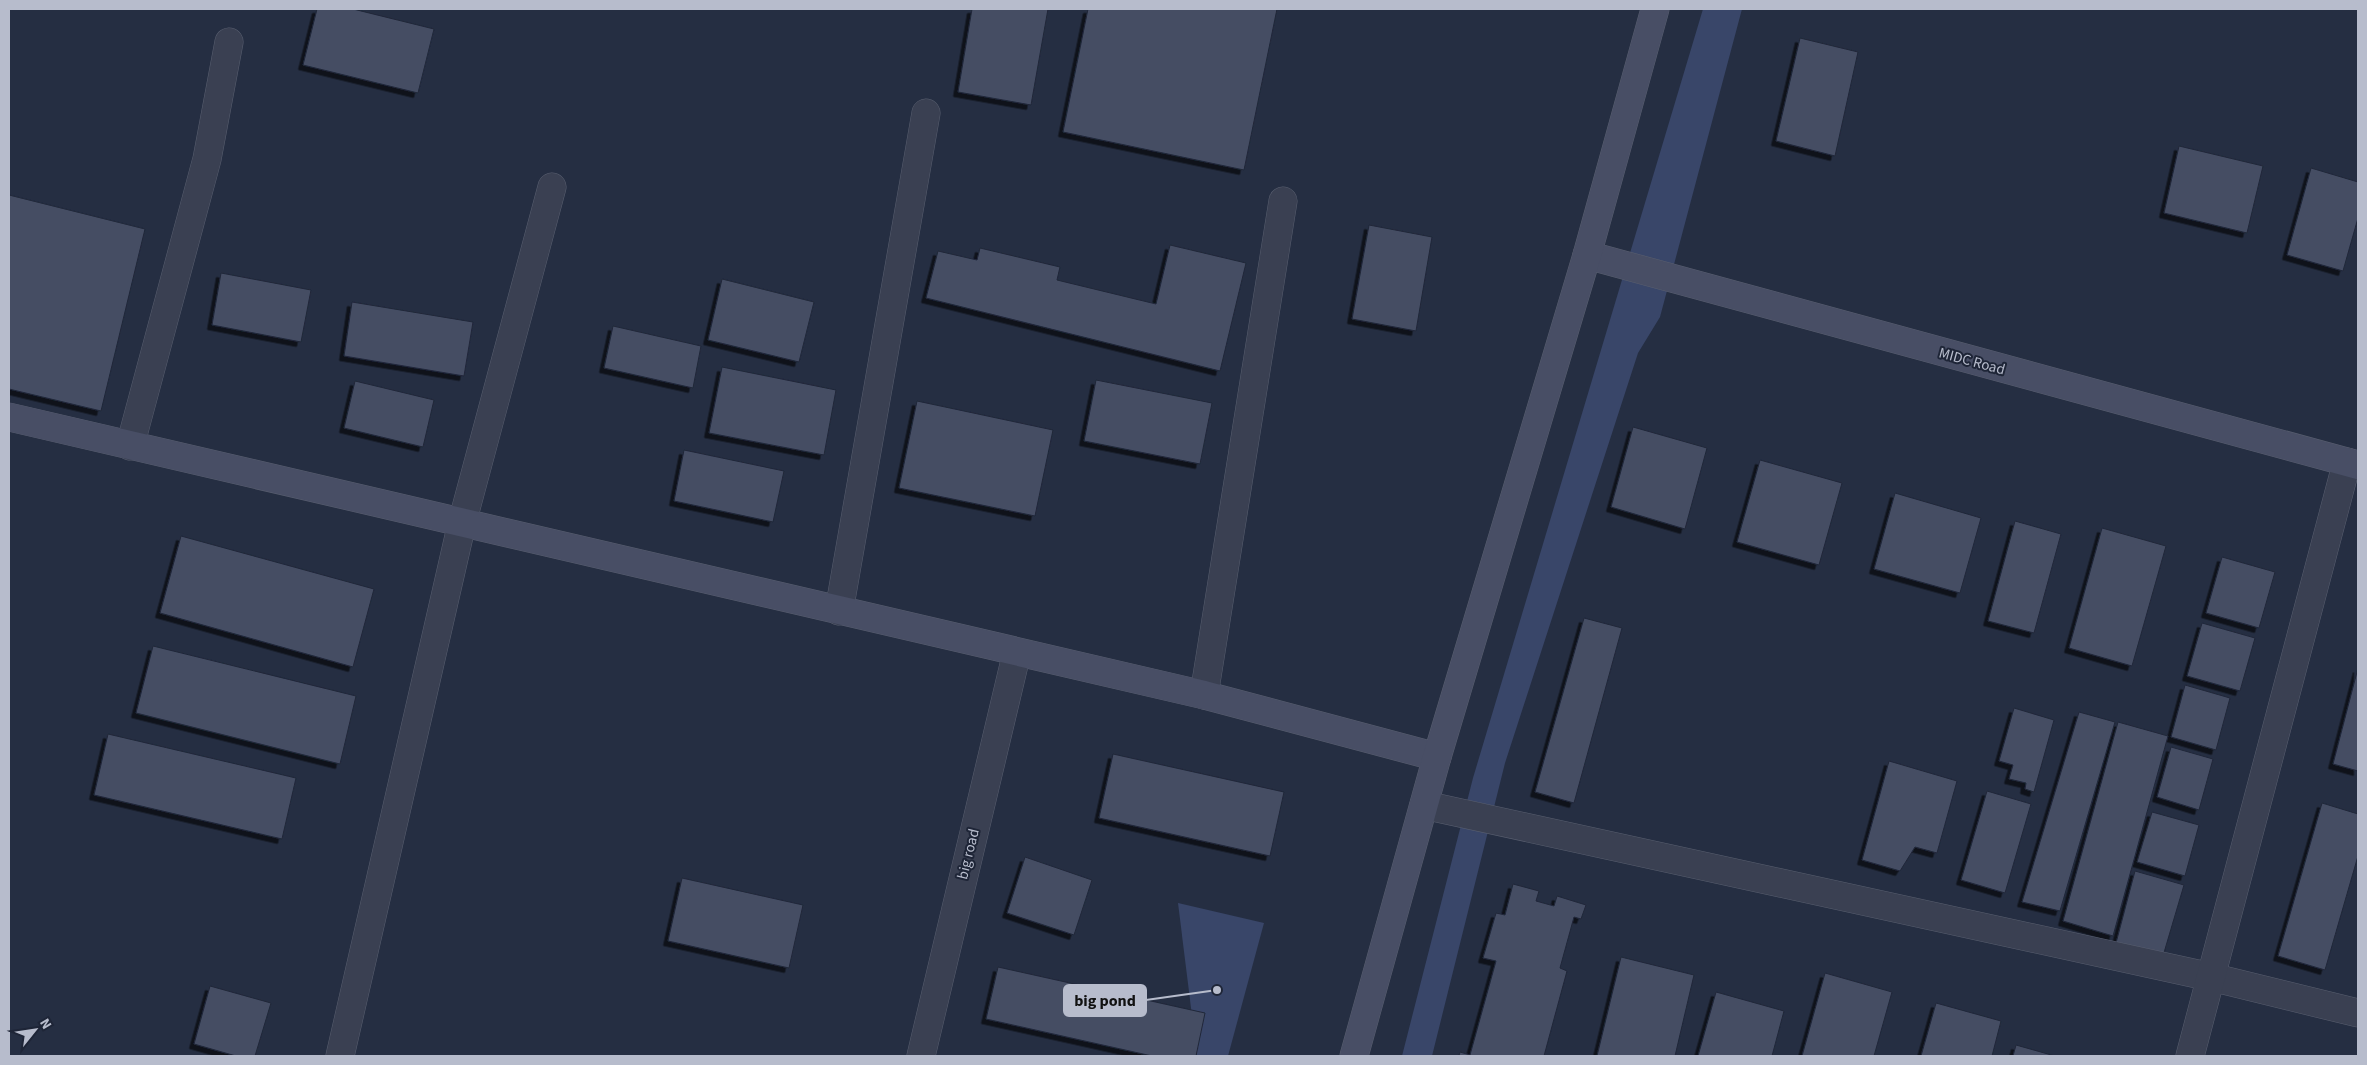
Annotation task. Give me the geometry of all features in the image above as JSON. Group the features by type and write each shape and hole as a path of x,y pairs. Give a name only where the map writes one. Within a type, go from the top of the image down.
{"street":[{"path":"1354,1056 1435,807 1437,757 1587,255 1655,9"},
{"path":"130,446 207,159 229,42"},
{"path":"839,611 926,113"},
{"path":"340,1056 462,523 552,187"},
{"path":"1204,695 1283,202"},
{"name":"MIDC Road","path":"1587,255 2353,463"},
{"path":"9,417 1204,695 1437,757"},
{"path":"2190,1056 2353,463"},
{"name":"big road","path":"921,1056 1017,652"},
{"path":"1435,807 2211,977 2358,1013"}],"water":[{"path":"1703,9 1742,9 1660,317 1638,353 1505,763 1432,1056 1402,1056 1473,778"},
{"path":"1178,903 1264,923 1228,1056 1197,1056"}],"building":[{"path":"317,9 353,9 434,29 418,93 303,65"},
{"path":"972,9 1048,9 1031,105 958,92"},
{"path":"1088,9 1277,9 1244,170 1063,132"},
{"path":"1800,38 1858,52 1835,156 1776,141"},
{"path":"2179,146 2263,166 2247,233 2164,213"},
{"path":"2311,168 2358,182 2358,218 2343,271 2287,255"},
{"path":"9,195 145,229 101,411 9,389"},
{"path":"1369,225 1432,237 1416,331 1352,319"},
{"path":"1170,245 1246,263 1220,371 926,298 938,251 977,260 980,248 1060,267 1057,280 1156,304"},
{"path":"221,273 311,290 301,342 212,325"},
{"path":"722,279 814,302 799,362 708,340"},
{"path":"352,302 473,322 464,376 344,356"},
{"path":"613,326 701,346 693,388 604,368"},
{"path":"722,367 836,390 824,455 709,433"},
{"path":"1096,380 1212,403 1200,464 1084,441"},
{"path":"355,381 434,400 423,447 344,428"},
{"path":"917,401 1053,430 1035,516 899,488"},
{"path":"1633,427 1707,448 1685,529 1611,507"},
{"path":"684,450 784,471 773,522 674,501"},
{"path":"1760,460 1842,483 1819,565 1737,542"},
{"path":"1895,493 1981,518 1960,593 1874,569"},
{"path":"2015,521 2061,534 2034,633 1988,621"},
{"path":"2102,528 2166,546 2132,666 2069,648"},
{"path":"181,536 374,589 353,667 160,613"},
{"path":"2222,557 2275,572 2259,628 2206,613"},
{"path":"1584,618 1622,628 1574,803 1535,792"},
{"path":"2202,623 2255,638 2240,691 2187,676"},
{"path":"153,646 356,696 340,764 136,713"},
{"path":"2358,668 2358,771 2333,764"},
{"path":"2185,685 2230,698 2216,750 2171,737"},
{"path":"2014,708 2054,720 2034,792 2025,789 2026,783 2009,779 2013,765 1999,761"},
{"path":"2079,712 2115,722 2060,911 2022,902"},
{"path":"2118,722 2168,736 2113,936 2063,921"},
{"path":"108,734 296,778 282,839 94,795"},
{"path":"2171,747 2213,759 2199,810 2157,797"},
{"path":"1113,754 1284,792 1270,856 1099,818"},
{"path":"1889,761 1957,781 1937,853 1915,847 1900,871 1862,860"},
{"path":"1987,791 2031,804 2005,893 1961,880"},
{"path":"2322,803 2358,814 2358,856 2325,970 2278,956"},
{"path":"2152,812 2199,825 2185,876 2137,862"},
{"path":"1025,857 1092,880 1074,935 1007,913"},
{"path":"2135,871 2184,885 2163,956 2116,943"},
{"path":"682,878 803,905 789,968 668,941"},
{"path":"1513,884 1539,891 1536,901 1554,906 1557,896 1586,905 1581,919 1574,917 1560,968 1567,971 1544,1056 1459,1056 1460,1052 1470,1055 1496,961 1483,958 1496,913 1505,915"},
{"path":"1621,957 1694,975 1675,1056 1597,1056"},
{"path":"998,967 1205,1013 1196,1056 1152,1056 986,1019"},
{"path":"1825,973 1892,992 1874,1056 1802,1056"},
{"path":"210,986 271,1003 255,1056 236,1056 194,1044"},
{"path":"1716,992 1784,1011 1772,1056 1698,1056"},
{"path":"1936,1003 2001,1021 1992,1056 1921,1056"},
{"path":"2016,1045 2055,1056 2013,1056"}],"place":[{"name":"big pond","path":"1217,990"}]}
